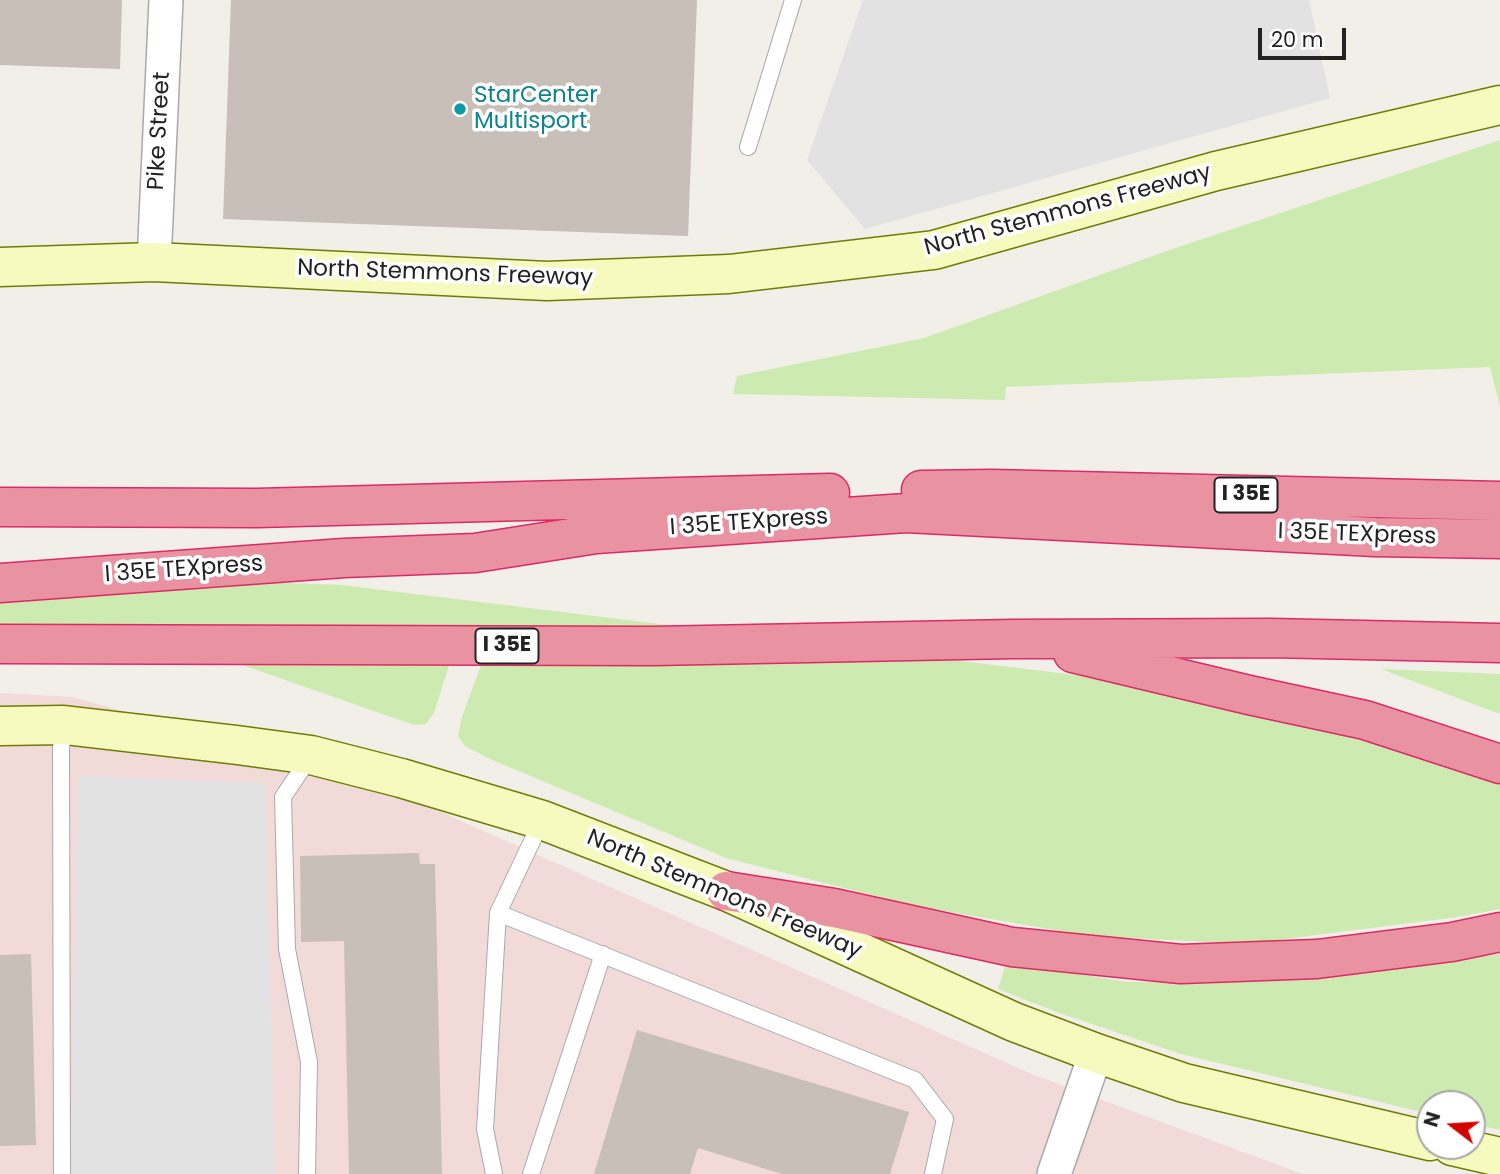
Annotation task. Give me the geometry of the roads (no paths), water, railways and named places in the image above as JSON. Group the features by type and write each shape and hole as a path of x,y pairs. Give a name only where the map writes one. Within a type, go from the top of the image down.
{"highway":[{"name":"I 35E","path":"0,507 257,508 991,489 1500,501"},
{"name":"I 35E TEXpress","path":"0,583 344,558 475,553 596,534 906,513 1376,537 1500,539"},
{"name":"I 35E","path":"0,644 653,646 1013,639 1270,638 1500,643"},
{"path":"1013,639 1364,720 1500,764"},
{"path":"726,891 834,908 1012,947 1181,964 1317,959 1452,942 1500,932"}],"main road":[{"name":"North Stemmons Freeway","path":"0,267 154,262 547,281 770,270 934,250 1216,171 1500,105"},
{"name":"North Stemmons Freeway","path":"0,726 64,725 311,755 401,778 542,820 726,891 1014,1022 1096,1053 1184,1083 1416,1138"}],"street":[{"name":"Pike Street","path":"154,262 166,0"},
{"path":"1054,1174 1096,1053"}],"lane":[{"path":"748,147 793,0"},
{"path":"62,1174 61,748 64,725"},
{"path":"307,1174 309,1062 287,949 283,797 311,755"},
{"path":"494,1174 485,1129 498,913 542,820"},
{"path":"498,913 915,1080 945,1119 933,1174"},
{"path":"531,1174 603,954"}],"place":[{"name":"StarCenter Multisport","path":"460,109"}]}
